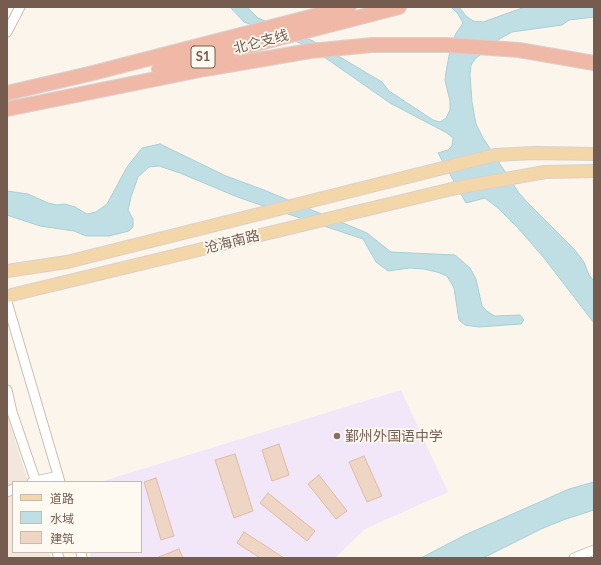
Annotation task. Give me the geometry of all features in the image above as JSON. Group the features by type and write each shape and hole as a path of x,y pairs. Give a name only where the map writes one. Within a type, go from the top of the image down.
{"highway":[{"path":"88,74 197,41 320,7"},
{"name":"北仑支线","path":"7,93 88,74 349,7"},
{"name":"北仑支线","path":"7,106 121,79 399,7"},
{"path":"7,109 238,63 310,51 372,46 447,45 519,50 594,63"},
{"path":"573,59 594,59"}],"main road":[{"name":"沧海南路","path":"7,271 67,262 495,155 535,153 594,154"},
{"name":"沧海南路","path":"7,296 456,188 546,172 594,171"}],"street":[{"path":"7,32 20,7"},
{"path":"7,302 59,479 35,481 12,412 7,390"},
{"path":"574,558 594,550"}],"shaded area":[{"name":"鄞州外国语中学","path":"401,390 448,492 365,529 335,558 91,558 90,553 142,553 142,481 103,481"},
{"path":"7,413 28,481 12,481 12,553 49,553 51,558 7,558"}],"water":[{"path":"230,7 247,7 258,18 313,41 382,82 389,91 433,120 440,122 446,118 450,110 450,101 445,80 446,72 455,35 463,23 458,14 451,7 459,7 466,16 473,21 483,22 525,7 594,7 594,17 569,20 562,25 512,32 501,38 475,59 471,65 470,75 472,102 476,124 483,138 519,193 574,249 584,262 589,275 594,281 594,323 544,258 498,208 485,198 466,203 438,153 448,150 452,146 453,138 447,133 390,103 327,59 300,43 244,22"},
{"path":"160,144 226,176 264,190 367,233 391,252 455,255 470,268 476,279 482,306 488,312 495,316 520,315 524,320 521,324 479,327 465,325 459,320 454,288 447,276 424,269 410,268 388,271 376,262 363,239 240,198 180,173 159,166 149,167 138,177 128,210 133,219 133,227 129,231 109,236 86,236 74,231 40,226 7,215 7,191 28,194 48,203 57,205 65,204 75,207 87,214 96,212 107,204 127,167 142,148"},
{"path":"594,482 594,510 541,529 483,558 421,558 465,535 569,489"}],"building":[{"path":"279,444 289,475 272,481 262,450"},
{"path":"235,454 253,511 234,518 215,460"},
{"path":"364,456 382,496 367,502 349,462"},
{"path":"319,475 347,511 336,519 308,484"},
{"path":"156,478 174,536 161,540 144,482"},
{"path":"268,493 315,531 307,541 260,503"},
{"path":"244,532 284,558 260,558 237,543"},
{"path":"179,549 183,558 156,558"}],"place":[{"name":"鄞州外国语中学","path":"337,436"}]}
